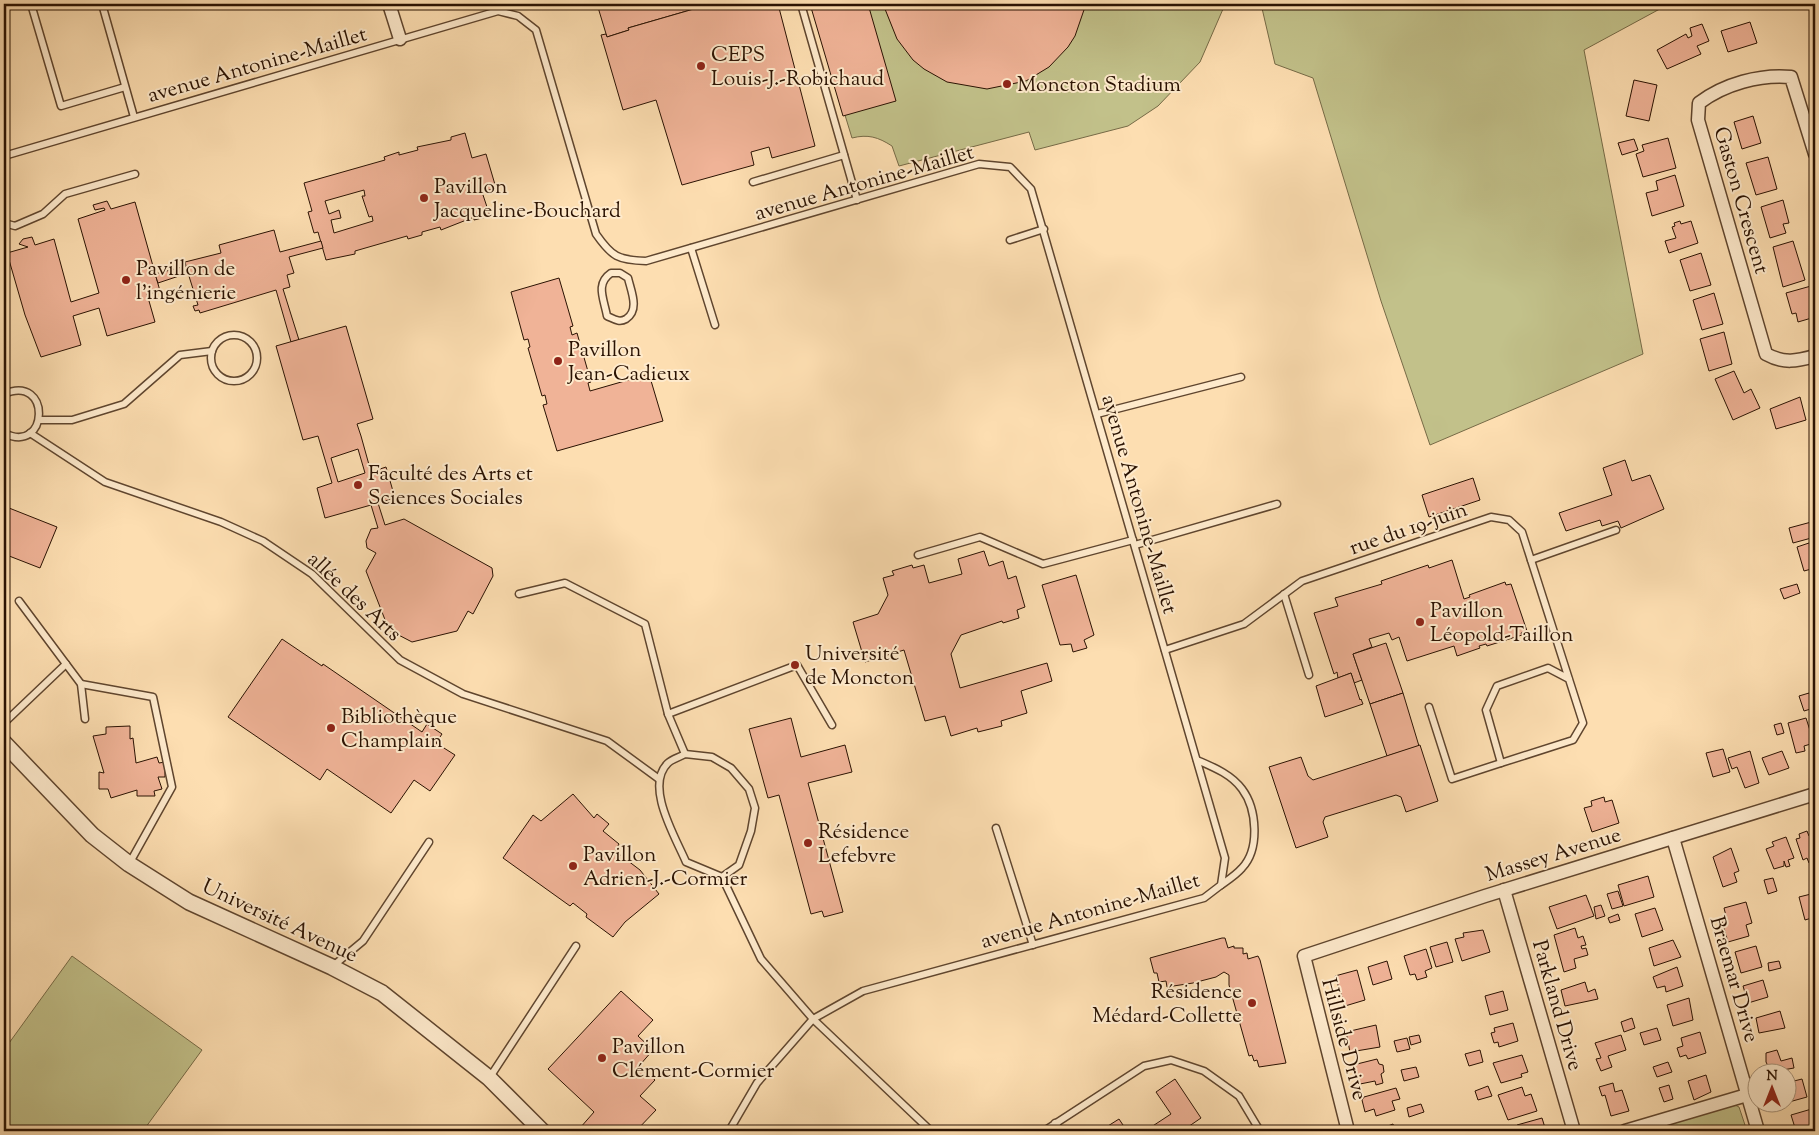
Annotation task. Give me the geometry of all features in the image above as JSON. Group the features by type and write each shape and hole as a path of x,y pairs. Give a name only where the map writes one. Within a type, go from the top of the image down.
{"street":[{"path":"390,4 400,39"},
{"name":"Gaston Crescent","path":"1815,154 1791,77 1769,75 1713,92 1699,103 1698,120 1766,354 1778,360 1793,362 1815,356"},
{"name":"Université Avenue","path":"4,743 92,835 128,864 189,902 332,967 382,993 489,1078 542,1131"},
{"name":"Massey Avenue","path":"1304,956 1504,890 1815,794"},
{"name":"Braemar Drive","path":"1673,838 1746,1092"},
{"name":"Parkland Drive","path":"1504,890 1574,1131"},
{"name":"Hillside Drive","path":"1304,956 1348,1131"},
{"path":"1625,1131 1746,1095"},
{"name":"Braemar Drive","path":"1752,1112 1758,1131"}],"lane":[{"path":"31,4 61,106 125,87"},
{"path":"102,4 134,117"},
{"path":"801,4 857,200"},
{"name":"avenue Antonine-Maillet","path":"4,156 498,11 518,16 536,30 596,234 609,252 623,260 646,261 980,164 1010,167 1031,189 1226,861 1221,885 1204,898 863,991 813,1019 757,1083 729,1131"},
{"path":"754,182 844,155"},
{"path":"4,224 16,226 43,214 66,194 135,174"},
{"path":"1010,240 1044,229"},
{"path":"691,248 715,326"},
{"path":"620,273 623,260"},
{"path":"611,273 620,273 628,278 634,308 630,316 623,320 615,320 608,316 600,285 604,278 611,273"},
{"path":"40,420 72,420 124,404 180,355 212,351 221,339 235,335 243,337 254,346 257,360 255,368 245,378 238,381 223,378 213,366 212,351"},
{"path":"1097,414 1241,377"},
{"path":"4,394 12,391 27,393 38,404 40,420 30,433 18,437 4,433"},
{"name":"allée des Arts","path":"30,433 105,482 221,522 263,541 312,574 400,660 463,694 607,741 659,779"},
{"path":"918,555 980,537 1043,564 1134,543 1277,504"},
{"name":"rue du 19-juin","path":"1165,650 1244,624 1302,581 1491,517 1509,520 1522,532 1583,723 1573,740 1452,779 1429,707"},
{"path":"1531,560 1616,530"},
{"path":"518,594 565,583 645,624 668,714 685,754"},
{"path":"1284,594 1309,675"},
{"path":"19,601 81,684 86,719"},
{"path":"4,723 66,664"},
{"path":"668,714 797,665 832,725"},
{"path":"1501,763 1486,710 1496,686 1548,668 1569,679"},
{"path":"81,684 153,697 172,787 128,864"},
{"path":"722,877 739,864 750,831 755,808 752,798 749,789 731,768 712,758 685,754 668,763 659,779 661,803 686,862 722,877 761,959 813,1019 931,1131"},
{"path":"1197,760 1224,772 1243,789 1253,816 1254,844 1243,868 1221,885"},
{"path":"996,828 1033,945"},
{"path":"332,967 363,941 429,842"},
{"path":"489,1078 576,946"},
{"path":"1044,1131 1144,1066 1171,1060 1204,1071 1239,1096 1260,1131"},
{"path":"1055,1123 1061,1131"}],"shaded area":[{"name":"Moncton Stadium","path":"811,4 1222,4 1223,9 1200,62 1158,106 1128,126 1035,150 1029,132 899,166 892,146 887,143 868,136 852,138"},
{"path":"1261,4 1669,4 1584,50 1643,354 1430,445 1381,301 1313,78 1275,64"},
{"path":"72,956 202,1050 143,1131 4,1131 4,1050"},
{"path":"1735,1105 1739,1107 1747,1131 1646,1131"}],"building":[{"path":"597,4 711,4 628,28 629,30 607,37"},
{"name":"CEPS Louis-J.-Robichaud","path":"711,4 778,4 815,146 772,158 769,147 751,152 754,165 682,185 656,100 623,110 601,35 606,34 607,37 629,30 628,28"},
{"path":"810,4 868,4 896,101 843,116"},
{"path":"883,4 1086,4 1075,36 1068,47 1049,67 1026,81 987,89 947,82 924,69 913,60 897,39"},
{"path":"1750,22 1757,43 1728,52 1721,31"},
{"path":"1702,24 1709,41 1697,46 1701,54 1667,69 1657,50 1686,34 1688,38 1692,36 1690,28"},
{"path":"1634,80 1657,85 1649,121 1626,116"},
{"path":"1753,116 1761,143 1742,149 1734,122"},
{"name":"Pavillon Jacqueline-Bouchard","path":"465,133 472,158 486,154 496,188 482,192 490,216 474,220 474,217 441,230 440,227 422,232 422,235 408,239 407,236 355,251 355,254 326,260 318,232 314,233 308,212 312,211 304,183 385,160 384,157 399,152 399,155 418,150 417,147 451,140 451,137","holes":["364,190 365,196 362,196 369,217 372,216 373,221 334,233 331,220 341,218 339,210 329,214 325,201"]},
{"path":"1668,138 1676,168 1643,177 1636,154 1644,151 1642,145"},
{"path":"1634,139 1638,150 1622,155 1618,143"},
{"path":"1768,157 1777,189 1756,195 1746,163"},
{"path":"1675,175 1684,206 1652,216 1646,193 1658,190 1656,181"},
{"path":"1783,200 1789,223 1783,224 1786,233 1770,238 1761,207"},
{"name":"Pavillon de l'ingénierie","path":"107,201 111,209 135,202 160,291 147,294 155,322 107,336 99,308 73,316 81,345 41,357 25,315 7,253 28,247 19,244 23,239 32,237 35,245 54,239 71,302 99,293 78,219 105,210 104,208 95,210 93,205"},
{"path":"1680,221 1681,224 1691,221 1698,243 1669,253 1665,241 1676,238 1672,227 1675,226 1674,223"},
{"path":"274,230 280,252 321,241 323,248 289,257 294,273 287,275 290,287 283,289 299,340 291,342 276,290 200,313 199,310 195,311 193,306 198,305 188,273 158,283 155,274 186,266 185,262 221,253 219,245"},
{"path":"1793,241 1805,280 1783,287 1773,247"},
{"path":"1701,253 1711,285 1690,291 1680,260"},
{"name":"Pavillon Jean-Cadieux","path":"559,278 573,326 570,327 572,335 577,333 591,382 588,383 590,391 649,374 663,421 557,451 543,405 547,404 545,395 542,396 528,348 530,347 528,339 524,340 511,292"},
{"path":"1811,286 1815,301 1815,317 1798,322 1796,313 1792,314 1786,293"},
{"path":"1714,293 1723,324 1702,330 1693,300"},
{"name":"Faculté des Arts et Sciences Sociales","path":"346,326 373,419 357,424 371,472 386,467 395,498 378,503 385,525 404,519 492,568 493,576 473,614 468,611 457,631 412,642 389,630 366,571 376,553 367,548 366,541 371,529 378,528 371,505 325,518 317,488 332,483 318,436 303,440 276,346","holes":["358,449 365,473 338,482 331,458"]},
{"path":"1724,332 1732,364 1709,371 1700,339"},
{"path":"1734,371 1744,393 1751,389 1760,408 1733,420 1715,379"},
{"path":"1800,397 1806,420 1776,429 1770,409"},
{"path":"1625,460 1632,481 1650,475 1664,509 1621,528 1618,521 1602,526 1600,520 1566,531 1559,513 1612,495 1603,468"},
{"path":"1473,478 1480,500 1429,517 1422,495"},
{"path":"4,506 57,527 40,568 4,554"},
{"path":"1815,521 1815,537 1793,543 1789,528"},
{"path":"1815,541 1815,568 1804,571 1797,547"},
{"path":"984,551 989,566 1003,561 1008,579 1016,576 1025,607 1017,610 1019,618 1003,623 1002,621 961,635 951,654 960,688 1047,663 1052,681 1021,691 1027,713 1001,721 1002,726 978,732 977,728 951,736 945,716 925,721 904,650 865,662 853,622 878,614 888,595 883,578 894,575 892,571 912,565 913,568 924,565 929,583 962,574 958,559"},
{"name":"Pavillon Léopold-Taillon","path":"1452,560 1464,599 1470,597 1469,595 1505,582 1506,585 1511,584 1527,631 1521,633 1522,635 1487,646 1486,644 1479,646 1480,648 1457,656 1454,646 1407,661 1399,637 1392,640 1389,633 1369,639 1372,647 1353,654 1362,680 1354,683 1351,673 1338,678 1337,672 1334,674 1314,613 1338,606 1335,598 1382,584 1381,581 1428,565 1429,568"},
{"path":"1076,575 1094,635 1084,640 1087,648 1073,652 1071,644 1060,645 1042,585"},
{"path":"1797,584 1800,593 1784,599 1780,589"},
{"name":"Bibliothèque Champlain","path":"282,639 322,666 323,664 422,732 427,724 442,734 436,743 455,755 430,791 414,780 391,813 327,769 320,780 228,717"},
{"path":"1386,643 1403,693 1370,704 1353,654"},
{"path":"1351,673 1363,704 1325,717 1316,686"},
{"path":"1403,693 1419,746 1387,756 1370,704"},
{"path":"1809,693 1814,708 1804,711 1799,696"},
{"name":"Résidence Lefebvre","path":"791,718 801,757 845,745 852,772 808,783 843,912 824,917 822,911 811,914 779,795 768,798 749,729"},
{"path":"1806,718 1814,743 1804,746 1805,751 1796,753 1788,723"},
{"path":"1781,723 1784,733 1777,735 1774,725"},
{"path":"130,726 130,739 133,738 136,763 157,757 159,763 165,762 165,777 158,777 162,789 154,791 155,796 137,796 137,790 111,798 108,789 99,789 99,772 104,773 93,736 106,734 106,727"},
{"path":"1420,745 1438,801 1406,812 1401,797 1396,795 1325,817 1323,822 1328,837 1296,848 1269,767 1301,757 1308,776 1313,780"},
{"path":"1723,749 1730,772 1713,777 1706,753"},
{"path":"1750,751 1759,783 1745,788 1737,767 1732,769 1728,758"},
{"path":"1782,751 1789,768 1769,775 1762,758"},
{"name":"Pavillon Adrien-J.-Cormier","path":"573,794 594,818 597,814 609,824 603,831 619,844 615,851 640,870 659,894 625,922 613,937 586,917 587,914 573,903 570,906 503,858 533,815 541,821"},
{"path":"1604,797 1605,802 1612,800 1619,823 1592,832 1584,808 1592,806 1591,801"},
{"path":"1807,831 1809,836 1813,835 1815,842 1815,860 1809,863 1807,858 1803,860 1796,839 1800,838 1799,834"},
{"path":"1786,837 1794,858 1788,860 1790,866 1786,867 1784,861 1784,866 1774,869 1766,849 1774,846 1772,842"},
{"path":"1731,848 1739,871 1734,873 1737,882 1723,887 1713,857"},
{"path":"1648,876 1654,897 1624,906 1618,885"},
{"path":"1773,878 1777,891 1768,894 1764,880"},
{"path":"1618,891 1623,906 1612,909 1607,894"},
{"path":"1815,893 1815,917 1805,920 1799,897"},
{"path":"1586,895 1594,916 1557,929 1549,907"},
{"path":"1746,902 1752,923 1746,925 1749,936 1728,942 1721,918 1726,916 1724,908"},
{"path":"1601,905 1605,916 1596,919 1594,907"},
{"path":"1655,908 1663,930 1642,937 1635,914"},
{"path":"1618,914 1620,920 1610,923 1608,918"},
{"path":"1575,928 1578,938 1583,936 1586,945 1581,946 1582,949 1586,948 1588,955 1574,959 1576,968 1564,972 1554,935"},
{"path":"1483,930 1490,952 1462,961 1455,939 1464,937 1463,933"},
{"name":"Résidence Médard-Collette","path":"1225,938 1228,948 1234,946 1234,948 1243,948 1243,954 1247,953 1248,959 1258,956 1286,1063 1259,1067 1257,1060 1254,1061 1252,1055 1249,1056 1229,985 1229,975 1224,972 1216,977 1167,987 1166,981 1159,982 1157,973 1154,973 1150,958"},
{"path":"1673,940 1681,957 1654,966 1649,948"},
{"path":"1447,942 1453,962 1436,967 1430,947"},
{"path":"1756,946 1762,967 1741,973 1735,952"},
{"path":"1426,949 1432,968 1425,971 1427,977 1417,980 1415,974 1410,975 1404,956"},
{"path":"1387,961 1392,979 1373,985 1368,967"},
{"path":"1779,961 1781,968 1769,971 1768,963"},
{"path":"1677,967 1683,986 1666,992 1665,986 1657,988 1653,977"},
{"path":"1357,970 1365,1000 1345,1006 1335,976"},
{"path":"1763,980 1768,997 1748,1003 1743,986"},
{"path":"1585,982 1588,992 1595,989 1598,999 1565,1006 1561,990"},
{"name":"Pavillon Clément-Cormier","path":"621,991 653,1020 638,1036 653,1050 639,1066 655,1080 640,1096 656,1110 636,1131 583,1131 580,1128 594,1112 548,1069"},
{"path":"1503,991 1508,1010 1490,1015 1485,996"},
{"path":"1689,998 1693,1020 1673,1026 1667,1005"},
{"path":"1780,1011 1785,1028 1759,1033 1756,1018"},
{"path":"1632,1018 1635,1028 1624,1032 1621,1022"},
{"path":"1513,1023 1518,1041 1499,1047 1498,1042 1494,1043 1491,1033 1495,1032 1494,1028"},
{"path":"1376,1025 1380,1047 1350,1052 1346,1032"},
{"path":"1657,1028 1661,1040 1644,1045 1640,1033"},
{"path":"1700,1032 1706,1053 1688,1059 1686,1055 1680,1057 1677,1048 1683,1046 1681,1038"},
{"path":"1419,1035 1421,1042 1411,1045 1409,1037"},
{"path":"1621,1035 1626,1050 1608,1056 1612,1067 1601,1071 1596,1059 1601,1058 1595,1043"},
{"path":"1407,1038 1410,1049 1397,1052 1394,1041"},
{"path":"1480,1050 1483,1062 1469,1066 1465,1054"},
{"path":"1777,1050 1781,1061 1792,1058 1793,1062 1766,1062 1766,1053"},
{"path":"1522,1055 1528,1072 1521,1074 1522,1077 1501,1083 1493,1063"},
{"path":"1377,1059 1379,1064 1383,1065 1384,1072 1381,1074 1383,1083 1376,1085 1375,1081 1360,1084 1353,1065"},
{"path":"1668,1062 1672,1072 1657,1077 1653,1067"},
{"path":"1416,1067 1419,1077 1404,1081 1401,1070"},
{"path":"1706,1075 1711,1092 1694,1100 1688,1081"},
{"path":"1175,1079 1201,1118 1182,1131 1145,1131 1171,1114 1156,1092"},
{"path":"1802,1079 1807,1097 1796,1100 1796,1080"},
{"path":"1613,1083 1615,1092 1622,1090 1629,1111 1611,1116 1605,1095 1602,1096 1599,1087"},
{"path":"1669,1085 1673,1099 1664,1102 1659,1088"},
{"path":"1488,1086 1492,1096 1478,1100 1475,1091"},
{"path":"1522,1087 1525,1096 1531,1094 1537,1111 1508,1120 1498,1095"},
{"path":"1396,1088 1400,1099 1392,1101 1395,1110 1376,1116 1374,1109 1365,1112 1362,1100 1364,1097"},
{"path":"1421,1104 1424,1112 1409,1117 1407,1108"},
{"path":"1815,1108 1815,1126 1796,1131 1791,1115"},
{"path":"1542,1118 1546,1131 1519,1131 1517,1125"},
{"path":"1119,1119 1127,1131 1100,1131"},
{"path":"1393,1124 1395,1130 1399,1129 1400,1131 1375,1131"}],"place":[{"name":"CEPS Louis-J.-Robichaud","path":"701,66"},
{"name":"Moncton Stadium","path":"1007,84"},
{"name":"Pavillon Jacqueline-Bouchard","path":"424,198"},
{"name":"Pavillon de l'ingénierie","path":"126,280"},
{"name":"Pavillon Jean-Cadieux","path":"558,361"},
{"name":"Faculté des Arts et Sciences Sociales","path":"358,485"},
{"name":"Pavillon Léopold-Taillon","path":"1420,622"},
{"name":"Université de Moncton","path":"795,665"},
{"name":"Bibliothèque Champlain","path":"331,728"},
{"name":"Résidence Lefebvre","path":"808,843"},
{"name":"Pavillon Adrien-J.-Cormier","path":"573,866"},
{"name":"Résidence Médard-Collette","path":"1252,1003"},
{"name":"Pavillon Clément-Cormier","path":"602,1058"}]}
